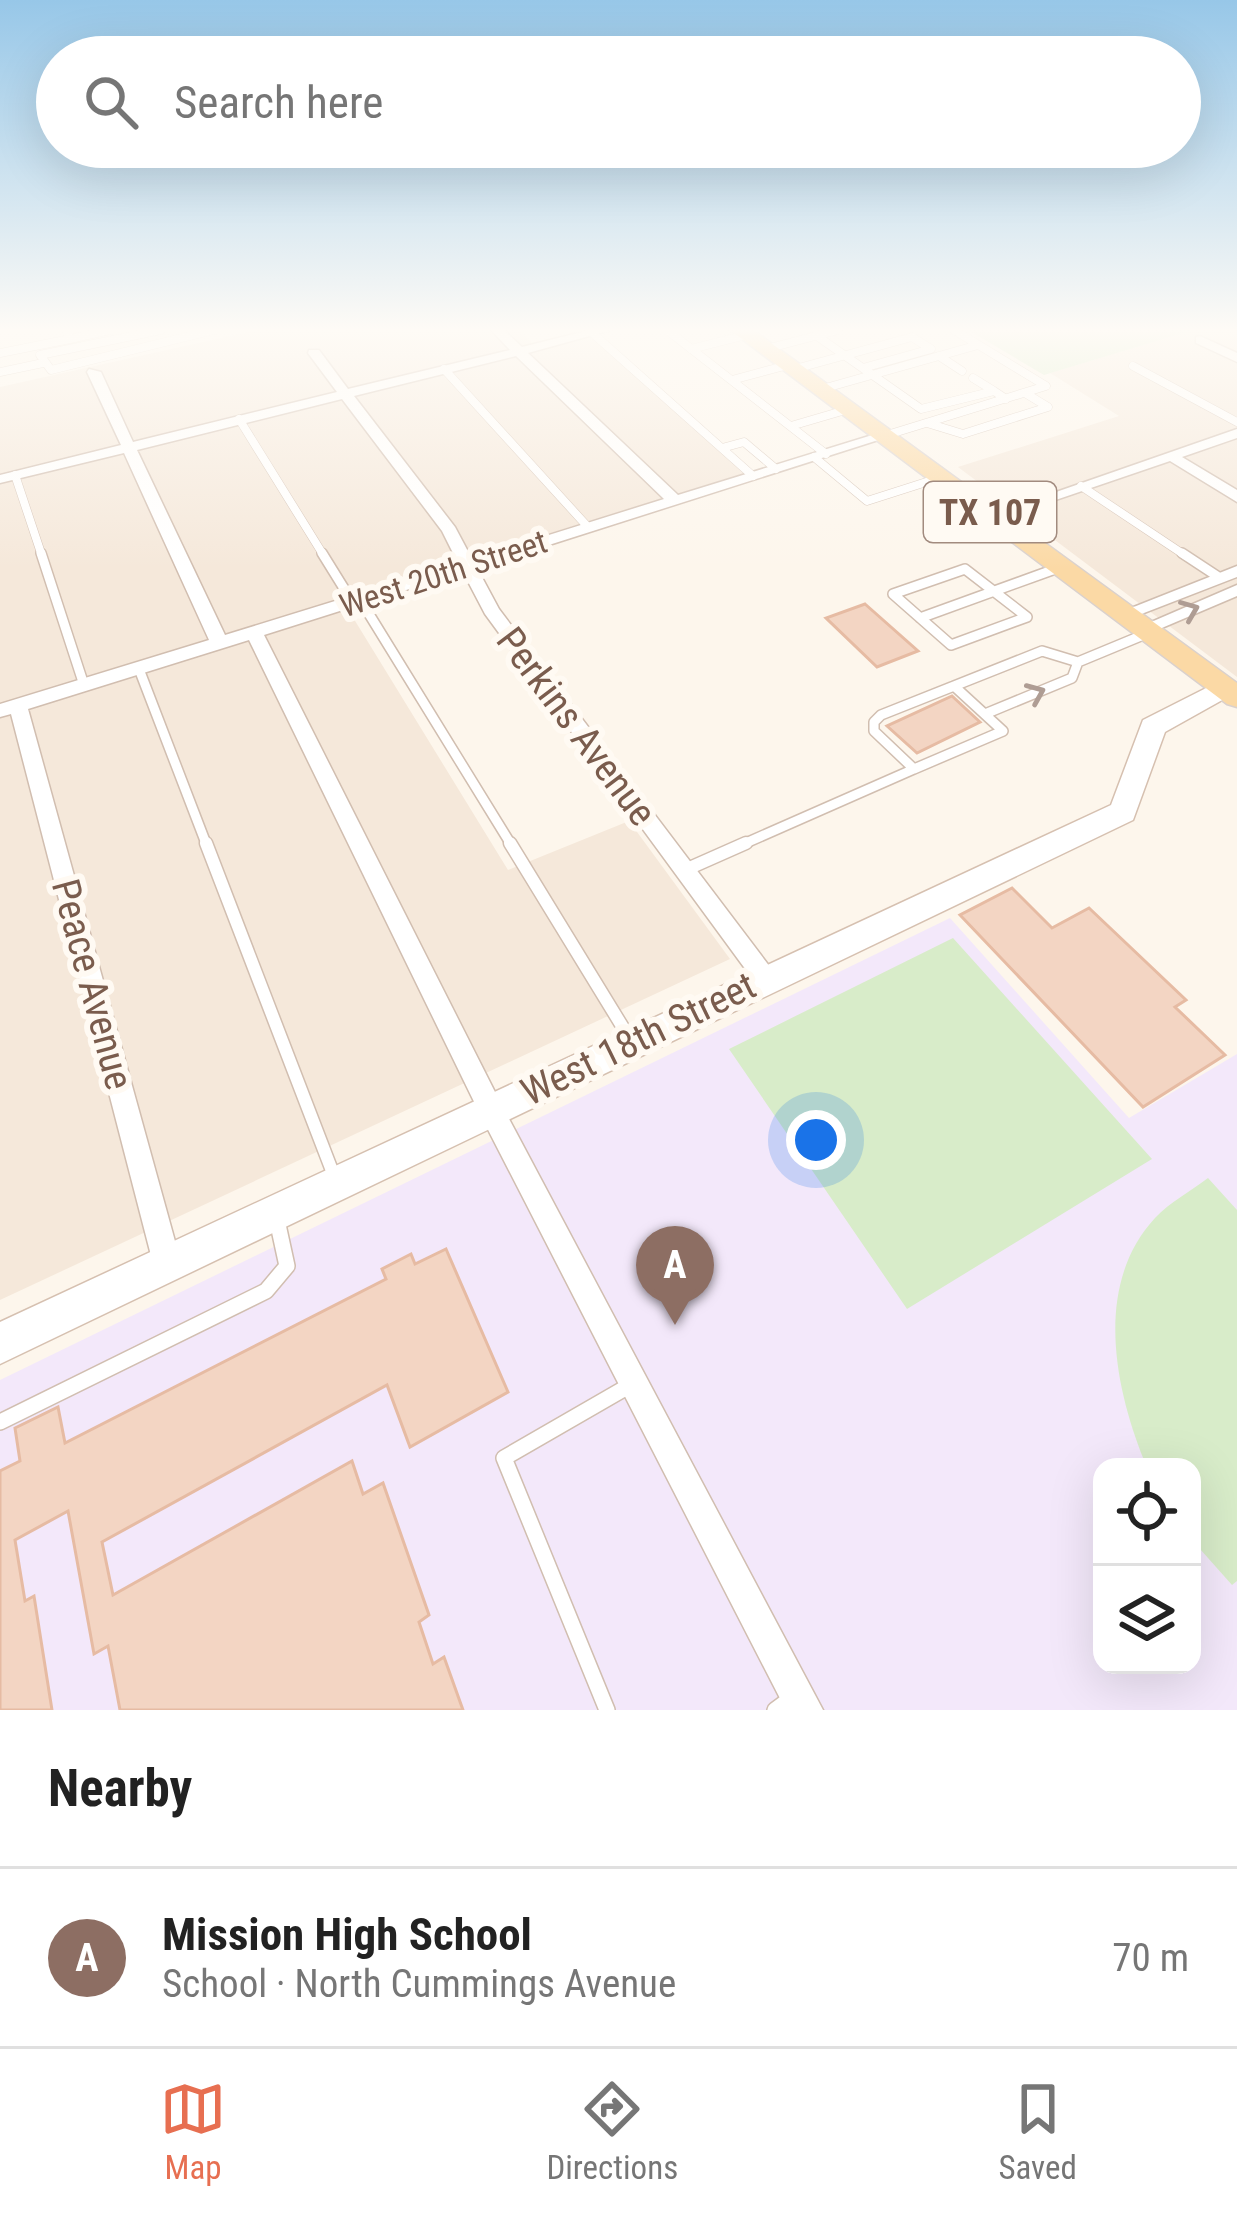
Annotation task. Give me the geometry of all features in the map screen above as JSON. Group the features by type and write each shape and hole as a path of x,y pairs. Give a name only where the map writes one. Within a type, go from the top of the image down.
{"main road":[{"name":"TX 107","path":"850,410 1231,693"}],"street":[{"path":"112,410 220,644"},
{"path":"8,477 277,410"},
{"name":"Perkins Avenue","path":"358,410 449,530 491,610 765,977"},
{"path":"580,410 674,500"},
{"path":"995,516 1237,433"},
{"name":"West 20th Street","path":"9,708 886,435"},
{"path":"1170,455 1237,497"},
{"path":"1228,574 1237,590 1139,625 1228,574"},
{"path":"255,634 792,1705"},
{"name":"West 18th Street","path":"0,1343 765,977 1123,812 1153,727 1231,693"},
{"name":"Peace Avenue","path":"9,708 167,1263"}],"lane":[{"path":"481,410 587,526"},
{"path":"681,410 753,476"},
{"path":"770,410 867,500 942,476"},
{"path":"791,426 846,410"},
{"path":"886,435 968,410"},
{"path":"927,423 963,434 1039,410"},
{"path":"239,419 632,1042"},
{"path":"722,448 744,442 776,469"},
{"path":"8,477 85,685"},
{"path":"1081,486 1228,574"},
{"path":"920,618 1061,566"},
{"path":"965,569 1027,617 951,645 920,618 893,594 965,569"},
{"path":"985,714 1072,678 1078,662 1139,625"},
{"path":"914,769 874,730 881,715 1042,651 1078,662"},
{"path":"139,669 337,1182"},
{"path":"685,870 1003,731 954,686"},
{"path":"0,1422 266,1291 283,1277 290,1259 274,1212"},
{"path":"607,1710 504,1458 634,1383"}],"shaded area":[{"path":"0,410 676,410 748,472 341,598 508,870 629,821 730,959 0,1300"},
{"path":"1109,410 1237,410 1237,677 958,467 1119,416"},
{"path":"950,918 1129,1118 1237,1054 1237,1710 0,1710 0,1380"}],"green space":[{"path":"953,938 1152,1159 907,1309 729,1049"},
{"path":"1208,1178 1237,1210 1237,1581 1232,1585 1201,1550 1201,1458 1143,1458 1124,1400 1115,1336 1123,1273 1136,1244 1161,1212"}],"building":[{"path":"865,604 918,651 877,667 826,618"},
{"path":"952,696 980,722 917,753 887,726"},
{"path":"1012,888 1052,928 1089,908 1186,1000 1175,1007 1225,1055 1143,1107 960,915"},
{"path":"446,1249 508,1392 410,1447 387,1385 102,1542 113,1595 352,1461 363,1494 383,1483 429,1615 419,1622 433,1664 444,1657 463,1710 120,1710 108,1646 94,1654 68,1511 15,1540 25,1601 34,1596 52,1710 0,1710 0,1471 20,1461 15,1428 58,1407 65,1443 386,1279 382,1269 411,1254 415,1264"}],"place":[{"name":"Mission High School","path":"675,1325"}]}
